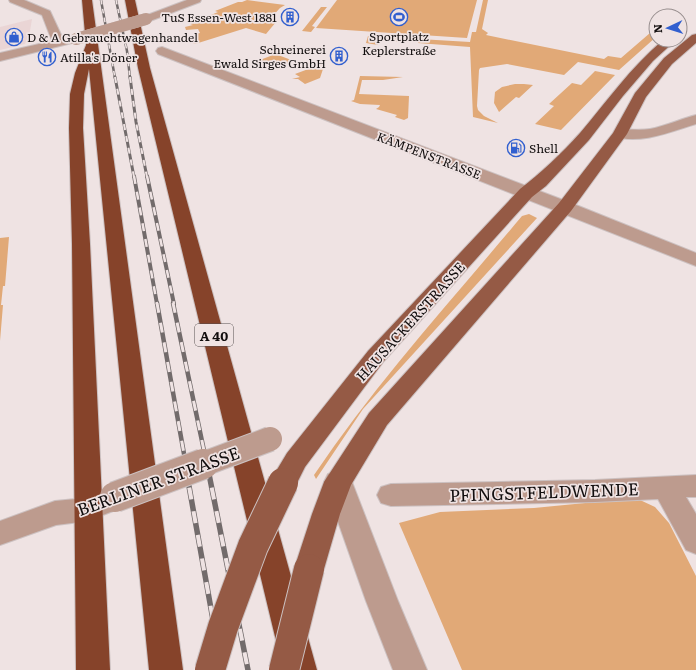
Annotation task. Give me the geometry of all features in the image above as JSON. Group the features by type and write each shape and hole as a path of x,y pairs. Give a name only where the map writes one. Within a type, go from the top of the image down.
{"highway":[{"path":"88,0 81,73 77,94 76,128 81,244 92,670"},
{"name":"A 40","path":"130,0 144,68 300,670"},
{"path":"84,41 166,670"}],"main road":[{"path":"284,670 309,569 326,514 338,482 378,419 565,207 620,134 640,96 668,61 696,36"},
{"name":"HAUSACKERSTRASSE","path":"210,670 223,627 253,546 283,483 296,460 376,356 526,193 540,182 584,137 622,88 649,58 661,48"}],"street":[{"path":"14,0 46,13 59,43"},
{"path":"31,6 42,0"},
{"path":"0,57 59,43 84,41 196,0"},
{"name":"KÄMPENSTRASSE","path":"162,51 565,207 696,260"},
{"path":"620,134 634,136 646,135 696,119"},
{"name":"BERLINER STRASSE","path":"0,533 55,514 88,509 115,497 270,439"},
{"path":"338,482 379,594 410,670"},
{"name":"PFINGSTFELDWENDE","path":"391,495 595,491 696,486"},
{"path":"666,487 696,541"}],"shaded area":[{"path":"247,0 285,5 280,8 268,21 276,22 266,34 246,28 195,44 191,42 189,37 196,36 195,34 200,33 198,29 186,30 185,27 193,25 190,24 218,12 215,11"},
{"name":"Sportplatz Keplerstraße","path":"337,0 477,0 467,38 316,28"},
{"path":"483,0 488,0 482,29 488,33 486,35 604,59 608,56 621,58 648,35 648,44 619,70 578,62 564,75 507,64 480,68 478,110 484,116 498,123 473,117 470,47 418,42 379,41 378,45 366,43 368,36 470,42 472,32 476,32"},
{"path":"321,7 327,7 312,26 315,27 311,32 302,31"},
{"name":"D & A Gebrauchtwagenhandel","path":"32,19 30,31 25,44 0,50 0,27"},
{"path":"273,55 278,55 294,61 271,70 252,63"},
{"path":"319,65 324,66 320,78 305,84 298,79 292,79 300,77 295,74"},
{"path":"595,71 615,75 561,130 535,124 554,106 549,104 572,83 581,85"},
{"path":"360,76 403,77 383,80 362,80 359,94 409,96 408,118 404,120 395,117 397,115 376,109 380,105 360,104 351,101 354,100"},
{"path":"515,84 533,85 519,98 516,97 499,112 494,103 495,92 502,87"},
{"path":"529,214 537,218 363,409 316,479 314,475 388,375 522,216"},
{"path":"9,237 5,286 3,286 1,305 3,305 0,341 0,238"},
{"path":"626,499 640,500 655,507 669,523 696,576 696,670 462,670 399,523 440,512 534,508"}],"railway":[{"path":"101,0 115,78"},
{"path":"116,0 127,51 130,78"},
{"path":"115,77 134,177"},
{"path":"130,77 136,122 147,177"},
{"path":"134,176 157,304"},
{"path":"147,176 174,304"},
{"path":"157,303 186,465"},
{"path":"173,303 207,465"},
{"path":"185,464 222,670"},
{"path":"207,464 248,670"}],"place":[{"name":"TuS Essen-West 1881","path":"290,17"},
{"name":"Sportplatz Keplerstraße","path":"399,17"},
{"name":"D & A Gebrauchtwagenhandel","path":"14,37"},
{"name":"Schreinerei Ewald Sirges GmbH","path":"339,56"},
{"name":"Atilla's Döner","path":"47,57"},
{"name":"Shell","path":"516,148"}]}
